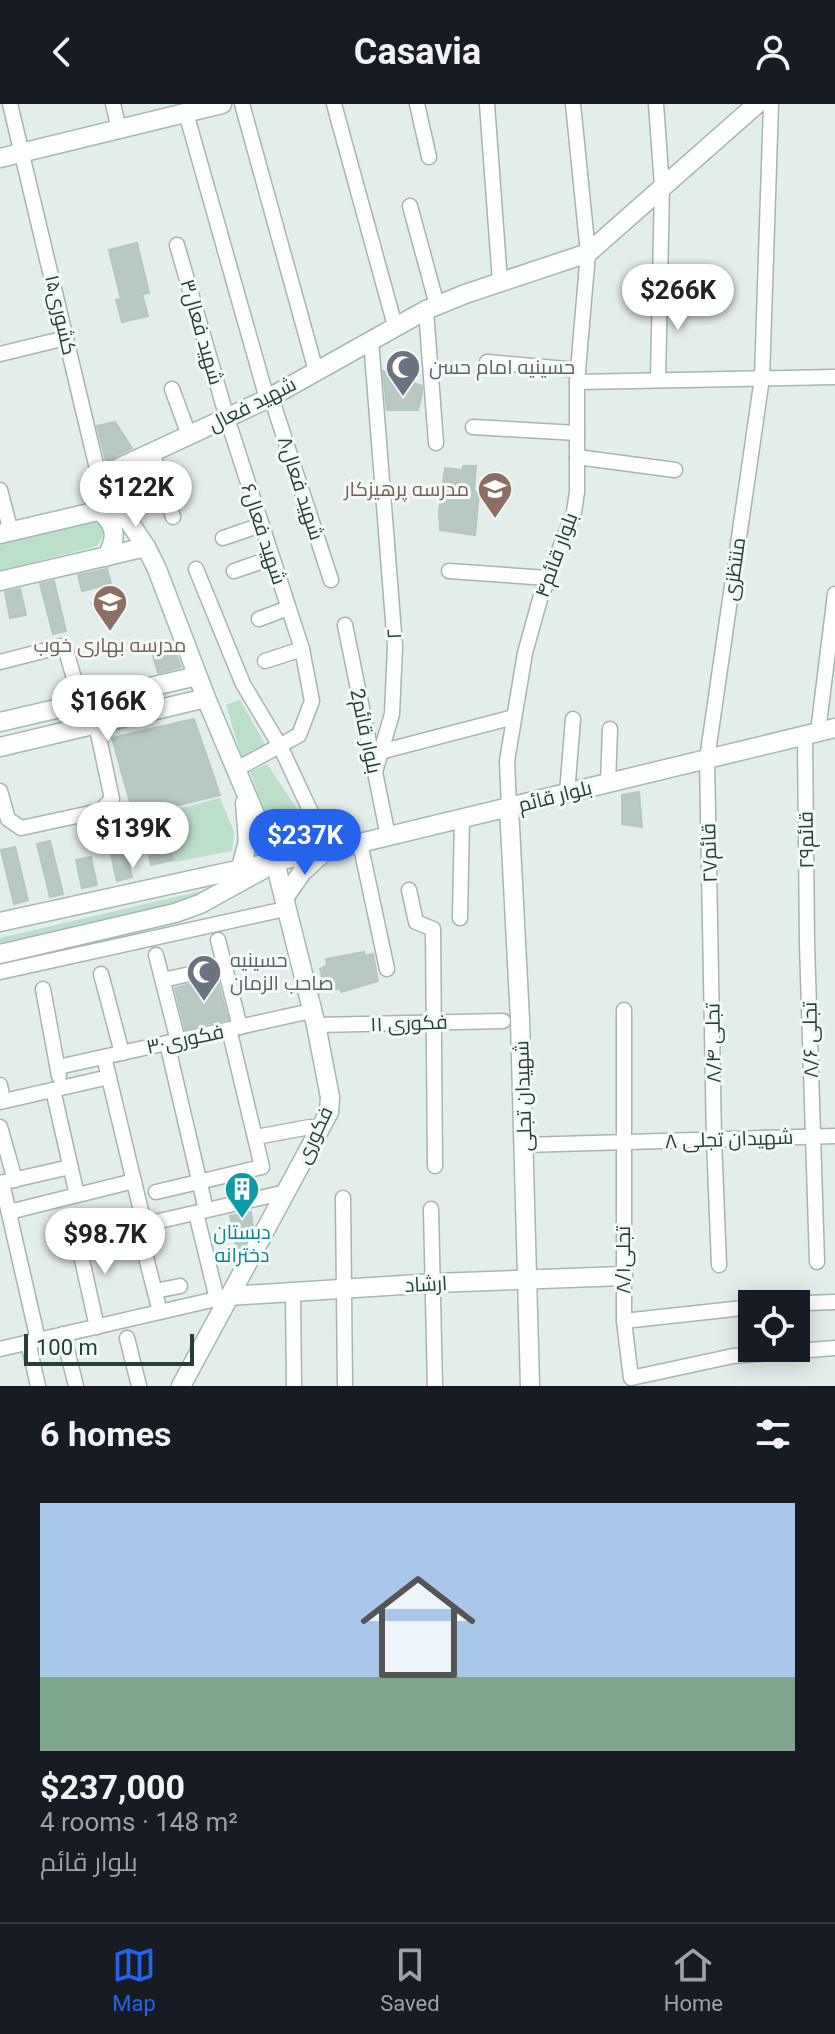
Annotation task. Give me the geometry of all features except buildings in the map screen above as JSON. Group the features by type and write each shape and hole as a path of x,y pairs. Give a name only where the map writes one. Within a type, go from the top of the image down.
{"street":[{"name":"کشوری۱۵","path":"10,104 99,477"},
{"path":"113,104 119,129"},
{"path":"0,158 183,110 222,104"},
{"path":"242,104 316,371"},
{"path":"334,104 395,326"},
{"path":"417,104 429,157"},
{"path":"487,104 500,282"},
{"name":"بلوار قائم۴","path":"509,807 507,761 525,653 548,578 574,512 577,376 588,253 573,104"},
{"path":"656,104 662,187 658,380"},
{"name":"شهید فعال","path":"99,477 269,398 432,308 588,253 757,104"},
{"name":"منتظزی","path":"707,759 762,378 771,104"},
{"name":"شهید فعال۸","path":"183,110 269,398 331,580"},
{"path":"410,206 432,308 436,443"},
{"name":"شهید فعال۳","path":"177,245 227,418"},
{"path":"0,354 66,338"},
{"name":"۲","path":"371,340 395,672 392,714 375,772"},
{"path":"487,362 577,376 658,380 835,377"},
{"path":"172,389 189,435"},
{"name":"شهید فعال۶","path":"227,418 302,649 312,701 299,735 240,777"},
{"path":"473,427 577,433"},
{"path":"152,452 173,517"},
{"path":"577,457 675,470"},
{"path":"99,477 146,547 157,569 197,676 275,862"},
{"path":"0,490 5,533 119,506"},
{"path":"100,511 110,520 115,532 114,545 106,557"},
{"path":"223,538 261,525"},
{"path":"0,581 146,547"},
{"path":"234,571 272,558"},
{"path":"196,569 243,684 280,746 317,825"},
{"path":"449,571 548,578"},
{"name":"قائم۲۹","path":"807,944 819,732 835,594"},
{"path":"259,619 288,608"},
{"name":"2بلوار قائم","path":"345,625 388,836"},
{"path":"0,662 65,647 81,703"},
{"path":"265,661 302,649"},
{"path":"26,741 9,720 197,676"},
{"path":"125,693 133,716"},
{"path":"0,747 206,698"},
{"path":"380,752 514,717"},
{"path":"567,793 573,719"},
{"path":"0,791 8,819 21,828 100,811 112,799 96,724"},
{"path":"608,783 610,729"},
{"name":"بلوار قائم","path":"0,922 360,843 819,732"},
{"name":"قائم۲۷","path":"707,759 712,946"},
{"path":"240,777 248,841 241,868"},
{"name":"شهیدان تجلی","path":"509,807 524,1145 530,1386"},
{"path":"460,918 462,818"},
{"path":"360,843 387,969"},
{"path":"0,972 284,903 302,872 326,850"},
{"name":"بلوار قائم","path":"0,954 175,913 200,904 275,862"},
{"name":"فکوری","path":"181,1386 223,1298 329,1112 330,1097 314,1018 275,862"},
{"path":"409,890 416,922 433,929 435,1166"},
{"path":"156,1192 262,1167 226,966 218,940"},
{"name":"تجلی ۸/۶","path":"807,944 817,1262"},
{"name":"۸/۴ تجلی","path":"712,946 719,1265"},
{"path":"0,1349 223,1298 201,1212 200,1181 156,955"},
{"path":"163,980 226,966"},
{"path":"101,974 122,1053"},
{"path":"43,989 58,1067 57,1089 77,1195"},
{"name":"تجلی۸/۱","path":"624,1010 623,1276 624,1321 631,1378 733,1356 835,1348"},
{"name":"فکوری ۱۱","path":"314,1018 503,1021"},
{"name":"فکوری۳۰","path":"58,1067 235,1028 314,1018"},
{"path":"104,1057 134,1181 148,1218 201,1212 286,1192"},
{"path":"0,1085 2,1102 109,1077"},
{"path":"0,1127 9,1212 33,1341 38,1386"},
{"path":"256,1137 310,1127"},
{"name":"شهیدان تجلی ۸","path":"524,1145 835,1136"},
{"path":"6,1182 70,1167"},
{"path":"9,1212 134,1181"},
{"path":"343,1198 345,1386"},
{"path":"431,1209 435,1386"},
{"path":"76,1233 97,1327"},
{"path":"142,1242 160,1312"},
{"name":"ارشاد","path":"223,1298 434,1283 623,1276"},
{"path":"155,1291 180,1286"},
{"path":"293,1291 294,1386"},
{"path":"810,1303 835,1302"},
{"path":"624,1321 738,1309"},
{"path":"63,1334 76,1386"},
{"path":"127,1338 139,1386"}],"green space":[{"path":"98,519 104,532 97,546 0,571 0,543"},
{"path":"240,700 266,746 242,758 226,705"},
{"path":"267,764 311,837 300,844 280,832 262,805 250,772"},
{"path":"220,798 234,832 232,851 174,862 162,813"},
{"path":"214,888 198,901 0,945 0,938"}],"place":[{"name":"حسینیه امام حسن","path":"403,398"},
{"name":"مدرسه پرهیزکار","path":"495,520"},
{"name":"مدرسه بهاری خوب","path":"110,633"},
{"name":"حسینیه صاحب الزمان","path":"204,1003"},
{"name":"دبستان دخترانه","path":"242,1220"}]}
